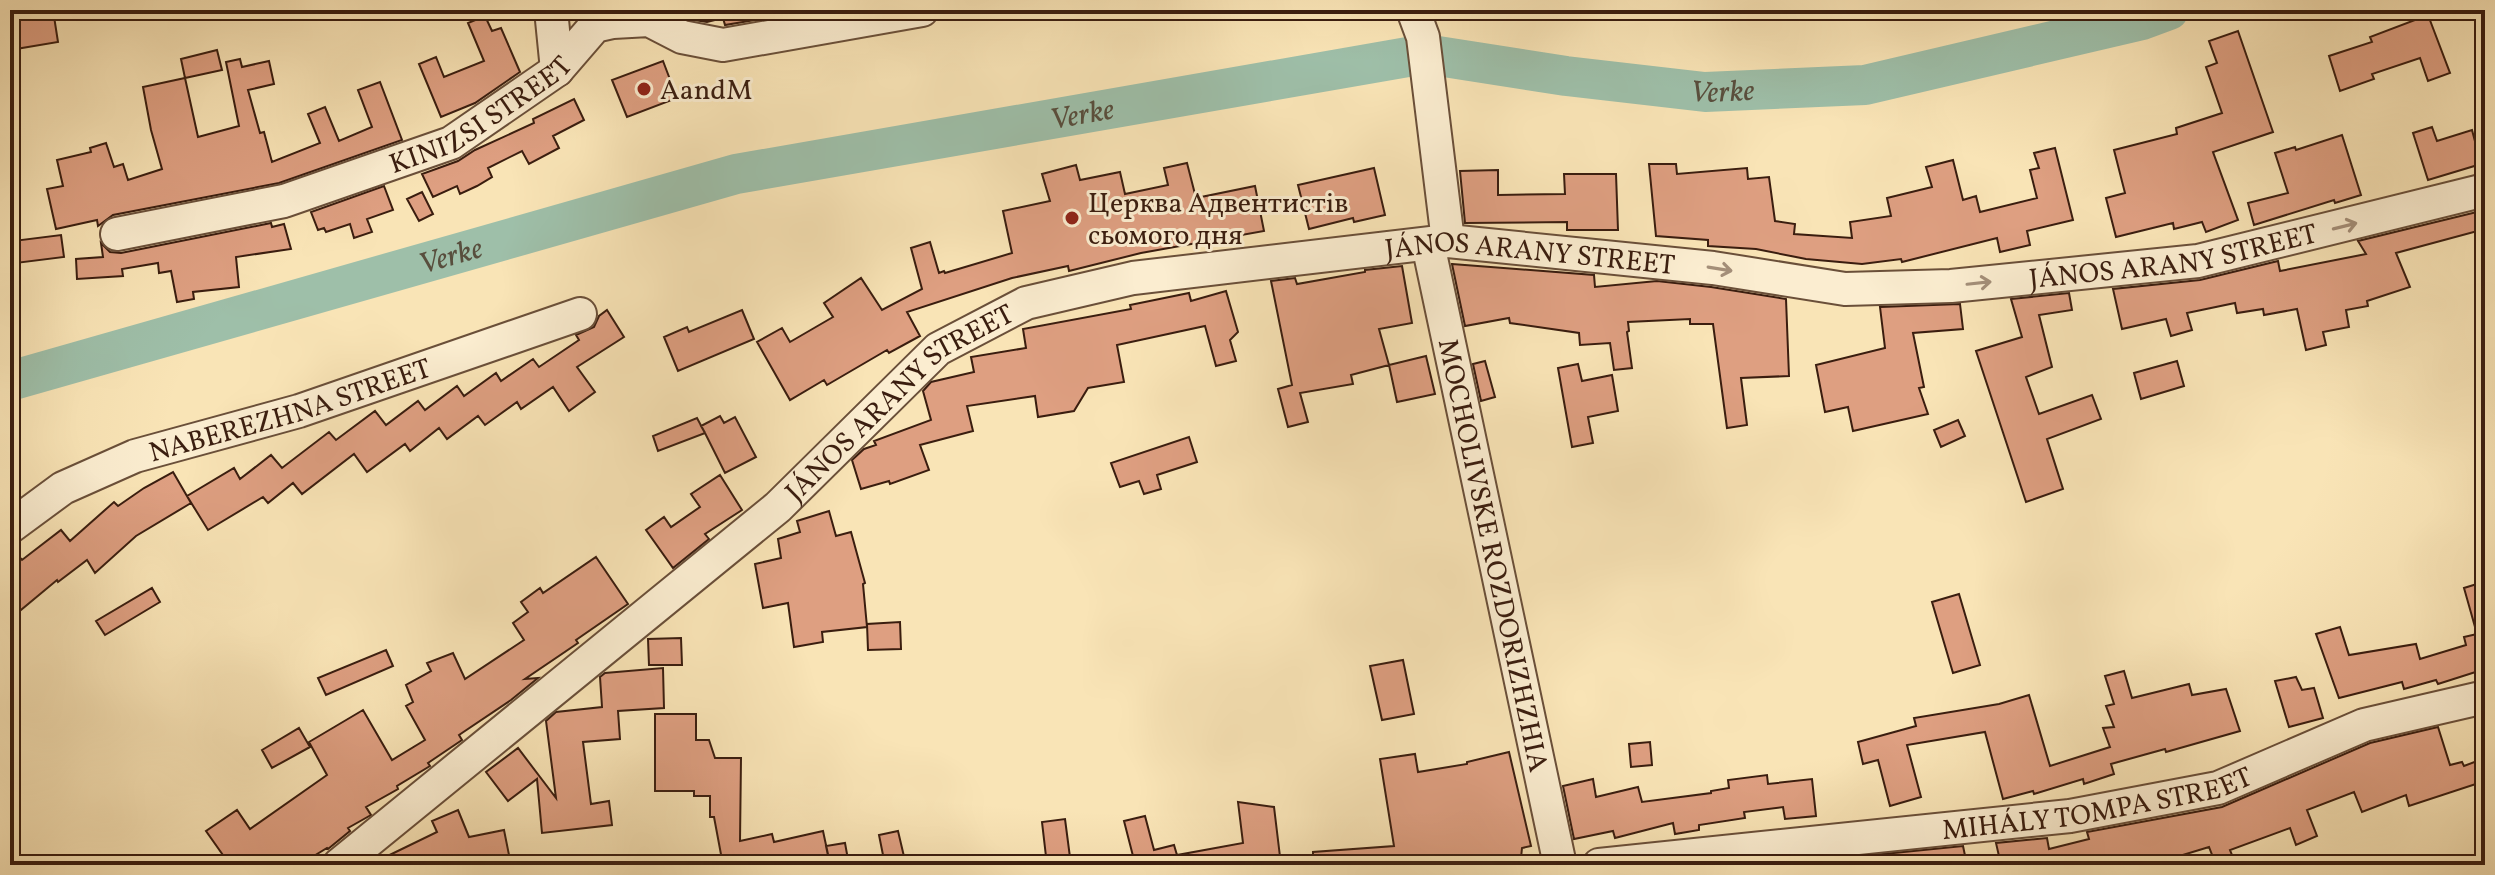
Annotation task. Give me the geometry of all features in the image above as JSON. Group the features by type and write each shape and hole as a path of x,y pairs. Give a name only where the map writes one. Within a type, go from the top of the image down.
{"street":[{"path":"551,10 557,70"},
{"name":"KINIZSI STREET","path":"117,234 284,201 451,143 557,70 588,18 613,22 648,15 682,37 723,45 922,10"},
{"name":"MOCHOLIVSKE ROZDORIZHZHIA","path":"1418,24 1427,76 1438,243 1560,865"},
{"name":"JÁNOS ARANY STREET","path":"339,865 778,507 938,349 1026,303 1133,278 1438,243 1713,268 1845,289 1951,286 2198,261 2485,190"},
{"name":"NABEREZHNA STREET","path":"10,527 63,488 135,456 299,411 580,314"},
{"name":"MIHÁLY TOMPA STREET","path":"1599,865 2070,816 2218,788 2364,725 2485,697"}],"building":[{"path":"10,10 53,10 58,42 10,50"},
{"path":"675,10 752,10 755,20 725,25 723,18 707,22 688,19"},
{"path":"2428,15 2450,73 2428,81 2420,58 2372,74 2374,79 2340,91 2329,56 2372,42 2370,37"},
{"path":"485,16 492,31 501,28 520,72 475,103 441,117 419,64 436,57 444,77 484,61 468,23"},
{"path":"2238,31 2273,132 2213,152 2238,220 2206,232 2202,222 2174,229 2173,223 2116,237 2106,198 2125,193 2114,150 2177,134 2176,128 2222,113 2206,67 2217,63 2209,41"},
{"path":"217,50 222,70 185,78 181,59"},
{"path":"240,59 242,67 269,61 274,84 248,90 272,162 320,143 308,114 325,107 339,141 372,127 358,90 380,82 402,140 279,183 113,215 98,226 97,220 56,229 47,189 63,186 57,160 91,152 90,148 106,143 114,167 123,164 128,180 162,169 143,87 185,78 198,137 239,126 226,62"},
{"name":"AandM","path":"663,61 677,98 627,117 612,80"},
{"path":"574,99 584,120 553,136 559,148 529,164 522,151 488,168 492,177 477,186 460,194 457,186 433,197 422,174 458,161"},
{"path":"2432,127 2437,141 2472,130 2481,164 2428,180 2413,133"},
{"path":"2342,135 2361,195 2335,203 2334,200 2254,225 2248,203 2288,193 2275,153 2295,147 2296,150"},
{"path":"2055,148 2073,220 2027,231 2030,245 2000,252 1997,238 1902,262 1901,259 1862,264 1806,259 1756,249 1708,246 1708,240 1656,236 1649,164 1676,164 1677,174 1747,168 1748,179 1769,177 1775,221 1795,224 1794,234 1852,238 1850,222 1891,216 1887,198 1932,187 1926,167 1953,160 1963,200 1976,196 1980,212 2037,198 2030,170 2039,168 2034,153"},
{"path":"1187,163 1196,198 1255,186 1264,231 1141,253 1069,271 1068,266 1012,278 907,312 920,336 889,353 887,350 827,385 824,380 790,400 757,342 782,328 790,342 833,317 824,303 861,278 882,310 922,289 911,248 930,242 939,273 1012,253 1003,211 1050,201 1042,174 1076,165 1080,180 1120,172 1125,194 1168,185 1164,168"},
{"path":"1374,168 1385,215 1354,222 1353,218 1309,229 1298,185"},
{"path":"1498,170 1498,195 1565,194 1564,174 1616,174 1618,230 1567,230 1567,222 1465,223 1460,171"},
{"path":"384,186 393,210 367,219 372,232 354,238 350,224 326,232 324,228 318,230 311,212"},
{"path":"422,192 433,214 419,221 407,199"},
{"path":"2485,210 2485,229 2396,253 2410,287 2367,301 2368,306 2346,310 2349,327 2323,332 2326,345 2306,350 2297,309 2264,315 2263,309 2237,313 2235,303 2187,313 2192,330 2171,336 2166,319 2122,329 2113,289 2200,280 2278,261 2280,271 2366,254 2358,241"},
{"path":"271,223 272,227 284,224 291,249 236,257 239,287 193,292 194,299 177,302 171,271 159,273 158,263 122,269 123,276 77,279 76,259 103,257 101,243 110,252 121,253"},
{"path":"61,235 64,257 16,263 13,241"},
{"path":"1452,264 1594,275 1595,287 1657,281 1786,299 1789,376 1741,378 1747,425 1727,428 1713,324 1690,324 1690,319 1628,322 1632,368 1614,370 1610,343 1580,345 1579,333 1510,323 1509,318 1465,326"},
{"path":"1402,266 1412,323 1379,329 1389,365 1351,375 1353,384 1300,393 1308,422 1288,427 1278,389 1292,385 1271,281 1295,278 1297,284"},
{"path":"1226,291 1238,332 1230,340 1236,361 1216,366 1205,326 1117,345 1124,382 1088,388 1074,411 1038,417 1035,396 967,406 973,431 920,445 929,470 890,484 889,481 861,489 852,460 864,449 876,445 874,441 931,420 923,391 931,382 974,372 971,357 1026,348 1023,329 1131,309 1130,305 1189,293 1191,301"},
{"path":"2069,293 2072,310 2039,315 2052,367 2026,377 2039,414 2092,395 2101,419 2047,439 2063,489 2026,502 1976,351 2022,337 2011,299"},
{"path":"1960,304 1963,329 1913,333 1924,387 1919,388 1928,414 1853,431 1848,407 1825,412 1816,365 1885,348 1880,307"},
{"path":"607,310 624,337 577,367 595,392 569,411 553,387 521,409 517,402 485,425 478,416 447,439 439,428 410,451 405,444 367,472 354,454 302,494 293,483 268,503 263,497 208,530 187,496 234,468 240,479 271,455 282,468 329,432 336,440 375,411 386,425 418,401 425,410 457,386 464,396 496,373 501,381 533,359 539,367 579,340 576,335 594,327 599,316"},
{"path":"742,310 754,339 678,371 664,337 687,327 689,332"},
{"path":"1426,356 1435,394 1397,402 1389,365"},
{"path":"1485,361 1495,397 1481,401 1473,364"},
{"path":"2177,361 2184,386 2141,399 2134,373"},
{"path":"1578,364 1582,381 1612,375 1618,411 1588,417 1593,443 1572,447 1558,368"},
{"path":"720,416 724,423 735,417 756,457 725,473 705,433 658,451 653,436 697,418 701,426"},
{"path":"1958,420 1965,436 1941,447 1934,430"},
{"path":"1189,437 1197,462 1157,475 1161,489 1144,494 1139,481 1120,487 1111,463"},
{"path":"173,472 191,503 136,536 95,573 87,560 10,619 10,546 22,560 61,530 70,541 114,502 118,506"},
{"path":"720,475 742,510 705,534 709,539 673,568 646,530 664,517 671,527 700,507 691,494"},
{"path":"829,511 836,536 851,532 865,583 867,627 822,632 823,642 794,647 788,603 763,608 755,564 781,558 778,539 800,532 797,521"},
{"path":"596,557 628,604 525,679 538,678 459,735 462,740 428,763 430,766 366,807 371,815 348,828 350,831 328,849 299,865 230,865 206,831 237,810 250,829 327,775 309,742 363,710 392,760 425,740 406,706 413,702 406,685 431,671 427,663 453,653 465,679 524,640 513,623 528,612 521,602 540,588 543,593"},
{"path":"2480,583 2485,600 2485,669 2438,684 2436,680 2404,689 2402,682 2339,698 2316,634 2340,627 2349,655 2416,644 2420,659 2466,645 2464,637 2477,634 2464,588"},
{"path":"152,588 160,602 105,635 96,621"},
{"path":"1959,594 1980,665 1953,673 1932,602"},
{"path":"900,622 901,649 868,650 867,624"},
{"path":"681,638 682,665 649,665 648,639"},
{"path":"386,650 393,666 326,695 318,678"},
{"path":"1403,660 1414,714 1382,720 1370,666"},
{"path":"663,668 664,708 618,711 620,739 583,742 591,804 609,801 612,825 542,833 537,779 508,801 486,772 518,748 556,798 546,721 556,712 602,707 600,677 605,673"},
{"path":"2124,671 2132,698 2189,684 2192,695 2226,689 2240,731 2111,764 2114,774 2084,784 2083,779 2034,794 2033,791 2003,799 1985,732 1907,745 1921,797 1890,806 1878,760 1863,764 1858,742 1916,726 1914,718 1999,704 2029,695 2050,766 2110,747 2103,728 2114,727 2106,706 2114,704 2105,676"},
{"path":"2296,677 2302,690 2314,688 2323,718 2289,727 2275,681"},
{"path":"655,714 696,714 696,740 709,740 715,758 741,758 740,841 772,834 774,842 823,831 829,859 805,865 723,865 714,817 710,817 710,796 694,796 694,791 655,791"},
{"path":"2438,727 2450,765 2462,762 2464,766 2485,758 2485,781 2409,806 2406,795 2362,812 2354,792 2307,810 2317,836 2296,845 2290,828 2230,850 2236,865 2216,865 2209,847 2150,865 2001,865 1996,843 2047,838 2049,849 2089,839 2087,832 2222,807 2370,743"},
{"path":"299,728 310,747 272,768 262,750"},
{"path":"1650,742 1652,765 1631,767 1629,744"},
{"path":"1509,752 1531,846 1522,848 1521,858 1490,865 1313,865 1313,852 1394,846 1380,759 1415,754 1418,772 1467,764"},
{"path":"1767,775 1768,784 1812,779 1816,816 1785,819 1783,807 1744,812 1745,818 1699,825 1699,830 1675,834 1673,823 1615,838 1613,831 1574,839 1563,786 1593,779 1596,797 1638,787 1642,802 1711,793 1729,788 1728,780"},
{"path":"1238,802 1274,807 1281,865 1121,865 1120,859 1133,856 1124,821 1145,816 1154,850 1174,845 1177,855 1243,843"},
{"path":"458,810 469,837 504,830 511,865 369,865 437,832 432,821"},
{"path":"1065,819 1071,865 1047,865 1042,822"},
{"path":"898,831 906,865 885,865 879,835"},
{"path":"845,843 849,865 830,865 826,846"},
{"path":"1963,846 1967,865 1865,865 1864,856"}],"waterway":[{"name":"Verke","path":"10,381 736,174 1425,54 1566,76 1705,92 1865,85 2142,20 2169,10"}],"place":[{"name":"AandM","path":"644,89"},
{"name":"Церква Адвентистів сьомого дня","path":"1072,218"}]}
